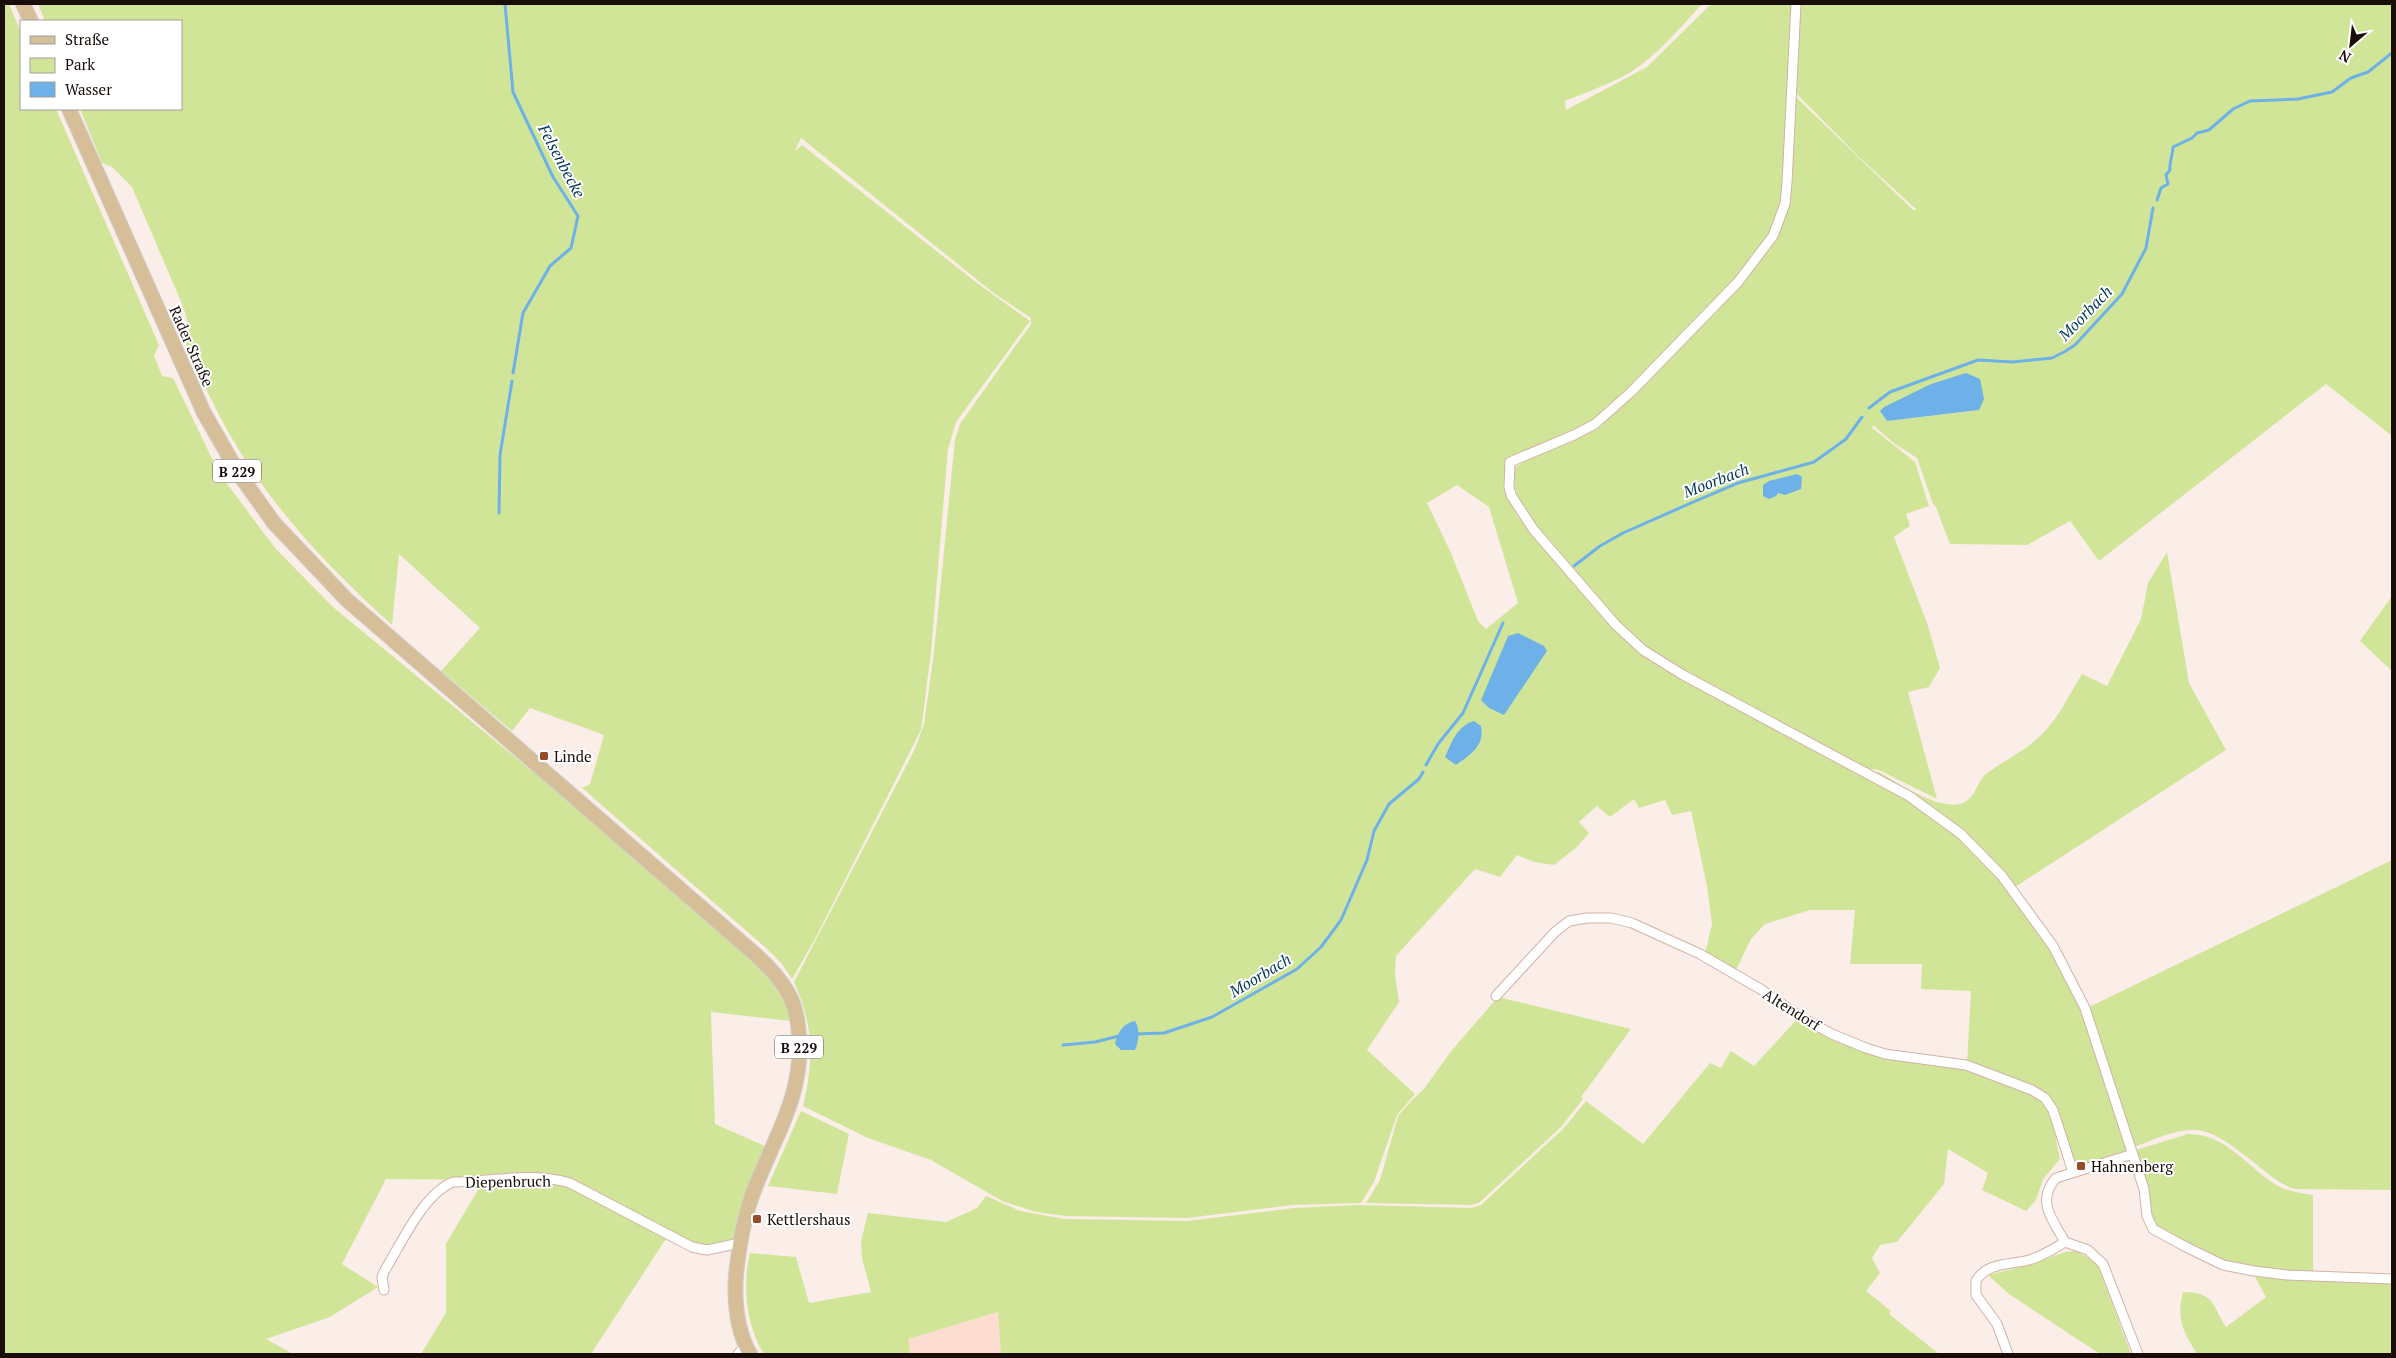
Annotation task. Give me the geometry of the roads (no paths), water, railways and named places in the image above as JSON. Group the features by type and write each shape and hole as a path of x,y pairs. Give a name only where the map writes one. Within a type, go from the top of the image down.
{"main road":[{"path":"23,4 31,20"},
{"name":"Rader Straße","path":"69,110 181,362 217,438 243,480 274,523 320,574 490,726 706,911 770,969 787,990 796,1014 800,1043 797,1080 791,1104 752,1195 740,1243"},
{"name":"B 229","path":"740,1243 735,1303 744,1351"}],"street":[{"path":"1796,4 1785,204 1773,236 1738,282 1608,414 1574,435 1510,462 1509,487 1518,508 1533,529 1615,624 1643,650 1683,675 1909,796 1961,834 2002,876 2053,946 2085,1008 2144,1189 2147,1216 2153,1228 2210,1260 2254,1272 2389,1279"},
{"name":"Altendorf","path":"1496,996 1555,932 1569,922 1587,918 1611,918 1632,923 1700,954 1762,990 1799,1016 1832,1034 1885,1054 1966,1065 2032,1090 2045,1098 2051,1106 2073,1172"},
{"path":"2132,1154 2056,1178 2048,1188 2045,1198 2049,1213 2065,1242 2088,1250 2103,1264 2138,1354"},
{"name":"Diepenbruch","path":"384,1290 382,1277 384,1270 419,1215 438,1190 444,1185 454,1182 538,1178 561,1180 692,1247 707,1250 740,1243"},
{"path":"2008,1354 1997,1324 1976,1295 1976,1281 1984,1271 1994,1266 2040,1256 2065,1242"}],"water":[{"path":"1966,373 1980,379 1984,399 1979,410 1887,421 1880,411 1884,407 1931,384"},
{"path":"1797,474 1802,477 1801,489 1785,495 1778,493 1769,499 1763,496 1763,485 1769,481"},
{"path":"1518,633 1544,646 1547,651 1504,715 1489,708 1481,700 1508,636"},
{"path":"1474,721 1481,726 1482,733 1479,744 1466,758 1456,765 1445,757 1459,731 1468,723"},
{"path":"1135,1021 1138,1027 1138,1035 1135,1050 1121,1050 1115,1044 1117,1036 1124,1026"}],"waterway":[{"name":"Felsenbecke","path":"505,4 513,92 553,177 578,216 571,248 550,266 523,313 513,373"},
{"name":"Moorbach","path":"2157,200 2161,188 2168,184 2166,175 2170,170 2173,147 2192,138 2197,133 2209,130 2233,109 2250,101 2298,99 2332,92 2351,78 2368,72 2392,53"},
{"name":"Moorbach","path":"1869,408 1890,392 1978,360 2013,362 2052,358 2075,345 2122,294 2146,248 2153,208"},
{"name":"Felsenbecke","path":"499,513 500,455 512,381"},
{"name":"Moorbach","path":"1574,566 1600,546 1623,533 1691,503 1738,483 1814,462 1846,439 1862,417"},
{"name":"Moorbach","path":"1426,765 1438,744 1463,713 1503,623"},
{"name":"Moorbach","path":"1135,1034 1164,1033 1212,1017 1297,969 1321,947 1341,920 1367,860 1374,831 1389,804 1419,779 1423,772"},
{"name":"Moorbach","path":"1063,1045 1095,1042 1119,1036"}],"place":[{"name":"Linde","path":"544,756"},
{"name":"Hahnenberg","path":"2081,1166"},
{"name":"Kettlershaus","path":"757,1219"}]}
